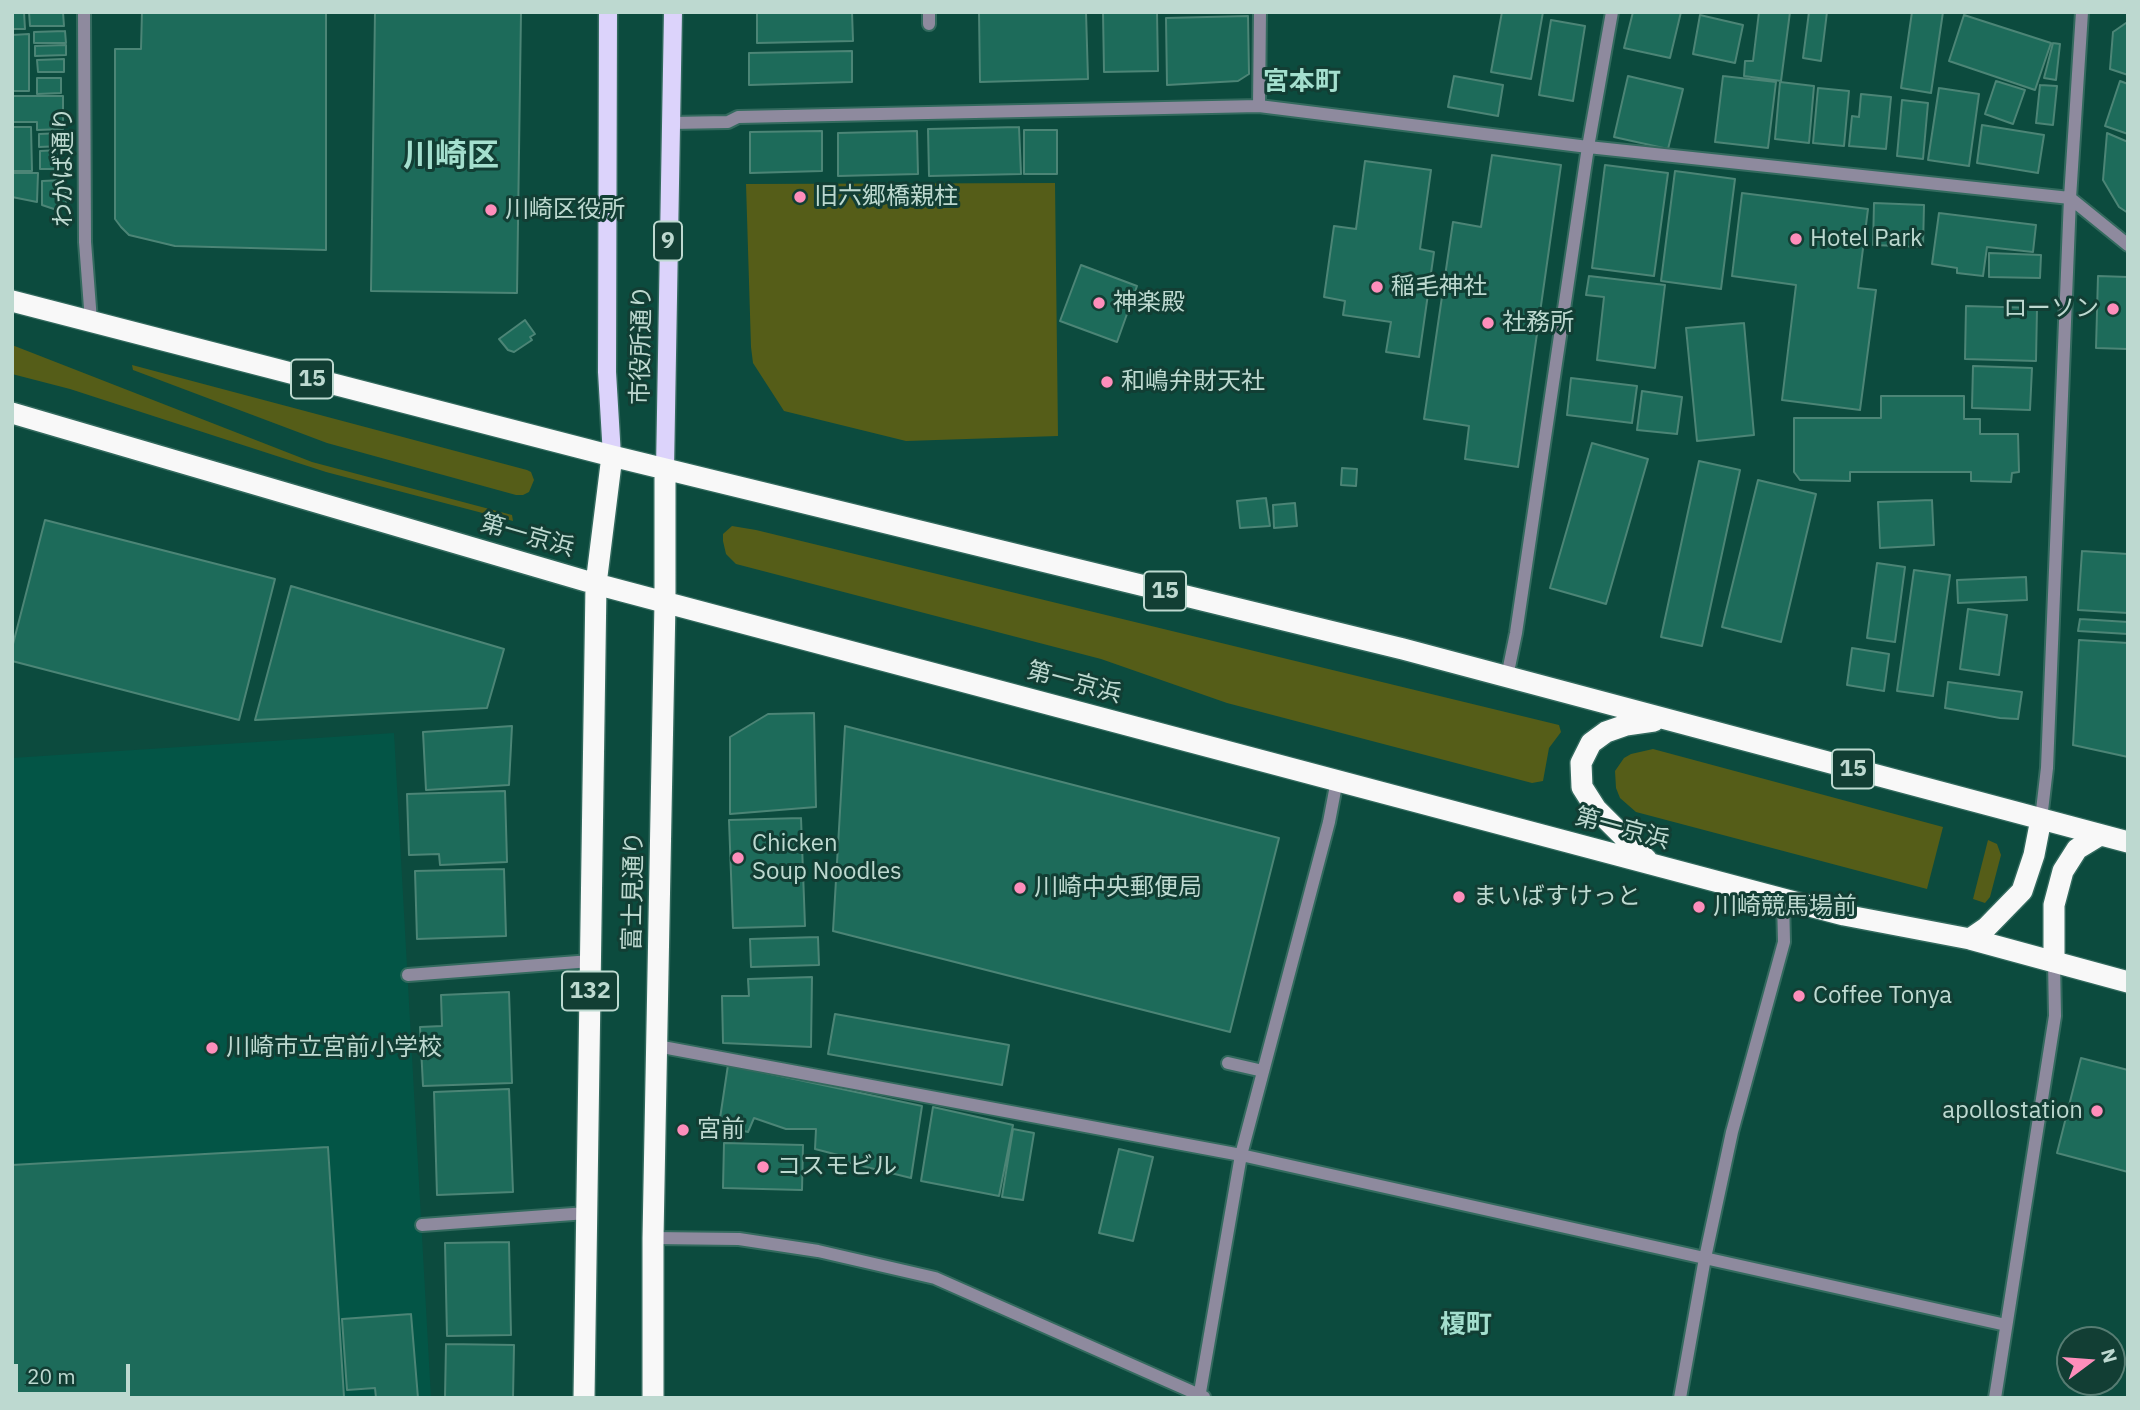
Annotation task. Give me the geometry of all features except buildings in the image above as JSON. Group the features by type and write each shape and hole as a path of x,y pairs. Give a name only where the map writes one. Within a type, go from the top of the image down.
{"highway":[{"name":"15","path":"12,301 612,456 1403,649 2128,842"},
{"name":"第一京浜","path":"12,413 596,584 1844,915 1970,939 2128,982"},
{"name":"132","path":"596,584 612,456"},
{"name":"富士見通り","path":"653,1398 653,1238 665,602 664,469"},
{"name":"富士見通り","path":"584,1398 596,584"},
{"path":"1651,864 1596,809 1582,787 1581,763 1591,743 1606,732 1626,724 1664,720"},
{"path":"1970,939 1995,920 2022,891 2034,855 2040,819"},
{"path":"2054,962 2054,905 2063,870 2077,849 2100,835"}],"main road":[{"name":"市役所通り","path":"608,12 607,372 612,456"},
{"name":"市役所通り","path":"664,469 673,12"}],"street":[{"name":"わかば通り","path":"84,12 85,242 91,321"},
{"path":"1259,106 1260,12"},
{"path":"1507,677 1516,633 1588,147 1612,12"},
{"path":"2040,819 2047,768 2070,198 2082,12"},
{"path":"670,123 728,122 738,117 1259,106 1588,147 2070,198 2128,245"},
{"path":"653,1238 739,1238 818,1251 935,1278 1201,1397 1241,1155 1329,822 1337,780"},
{"path":"1680,1398 1727,1131 1784,942 1783,899"},
{"path":"408,975 591,961"},
{"path":"1995,1398 2055,1016 2054,962"},
{"path":"657,1046 1241,1155 2006,1325"},
{"path":"1228,1063 1263,1071"},
{"path":"422,1225 587,1213"}],"shaded area":[{"path":"1055,183 1058,436 906,441 784,411 753,363 746,184"},
{"path":"12,345 312,462 512,515 513,521 326,472 70,389 12,374"},
{"path":"132,365 527,470 531,472 534,480 529,492 516,495 327,443 133,370"},
{"path":"732,526 1559,725 1561,732 1549,748 1543,781 1532,783 1227,703 1101,659 736,564 726,554 723,541 723,534"},
{"name":"川崎市立宮前小学校","path":"394,733 431,1398 12,1398 12,758"},
{"path":"1653,749 1943,827 1927,889 1636,812 1620,798 1616,788 1615,771 1624,758"},
{"path":"1988,840 1997,844 2001,855 1990,897 1985,903 1973,899"}],"place":[{"name":"旧六郷橋親柱","path":"800,197"},
{"name":"川崎区役所","path":"491,210"},
{"name":"Hotel Park","path":"1796,239"},
{"name":"稲毛神社","path":"1377,287"},
{"name":"神楽殿","path":"1099,303"},
{"name":"ローソン","path":"2113,309"},
{"name":"社務所","path":"1488,323"},
{"name":"和嶋弁財天社","path":"1107,382"},
{"name":"Chicken Soup Noodles","path":"738,858"},
{"name":"川崎中央郵便局","path":"1020,888"},
{"name":"まいばすけっと","path":"1459,897"},
{"name":"川崎競馬場前","path":"1699,907"},
{"name":"Coffee Tonya","path":"1799,996"},
{"name":"川崎市立宮前小学校","path":"212,1048"},
{"name":"apollostation","path":"2097,1111"},
{"name":"宮前","path":"683,1130"},
{"name":"コスモビル","path":"763,1167"}],"district":[{"name":"宮本町","path":"1302,82"},
{"name":"川崎区","path":"451,157"},
{"name":"榎町","path":"1466,1325"}]}
